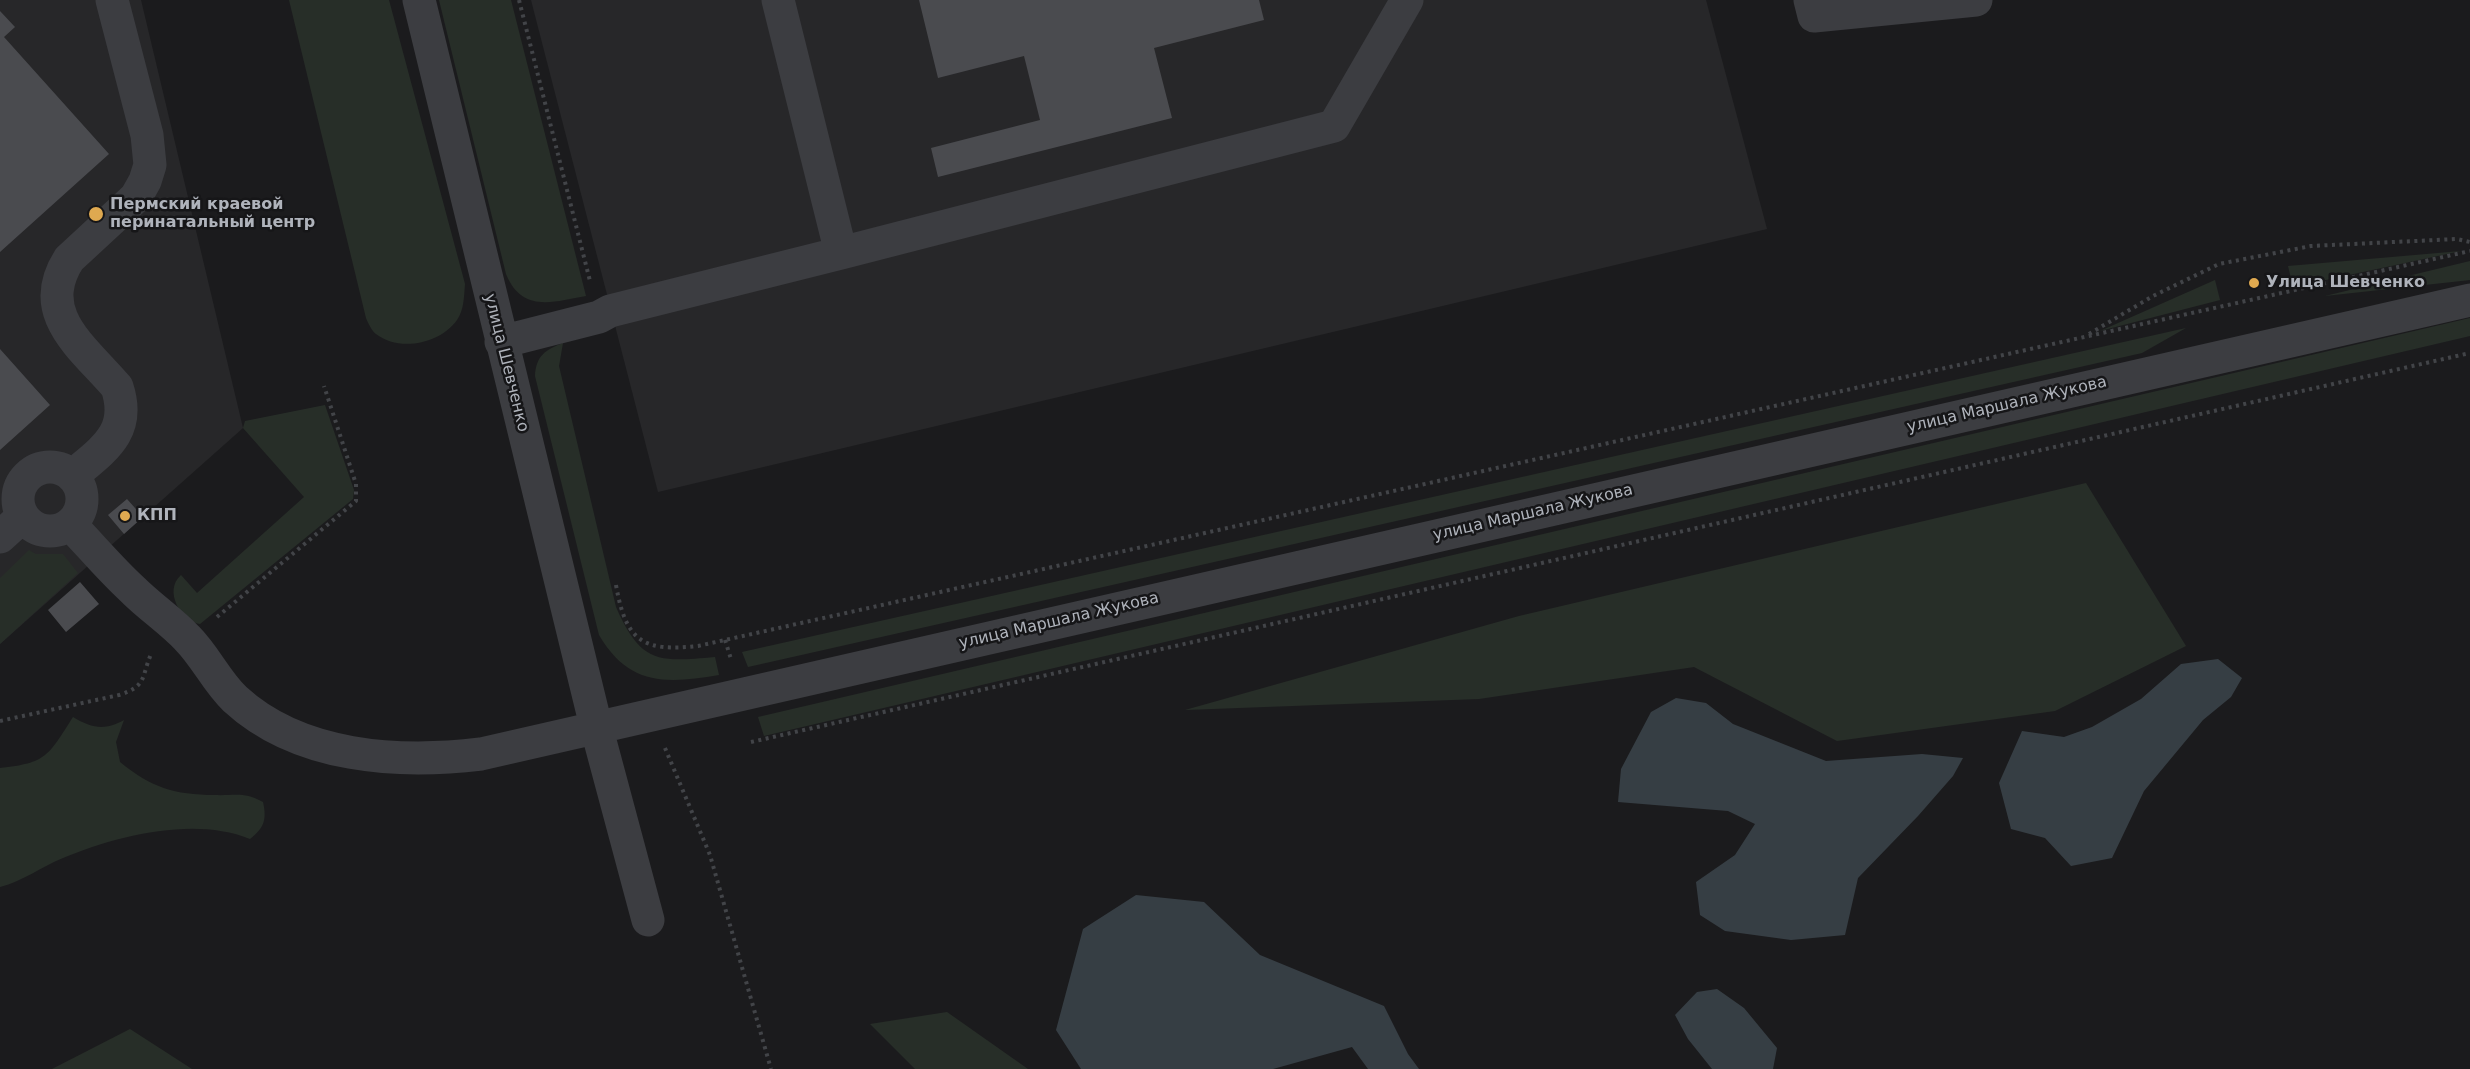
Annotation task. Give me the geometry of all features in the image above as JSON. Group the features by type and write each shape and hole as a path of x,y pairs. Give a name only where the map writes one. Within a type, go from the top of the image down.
{"street":[{"path":"72,476 113,438 120,426 122,406 117,387 63,323 56,307 56,288 61,271 69,259 136,196 145,181 150,165 147,135 112,0"},
{"name":"улица Шевченко","path":"419,0 596,726 648,920"},
{"path":"778,0 841,253"},
{"path":"501,342 599,317 610,311 1334,126 1407,0"},
{"path":"1810,0 1814,16 1976,0"},
{"name":"улица Маршала Жукова","path":"70,524 132,590 189,639 220,684 251,712 298,738 355,753 420,759 450,758 481,754 650,713 2470,300"},
{"path":"52,467 72,476 82,496 81,507 70,524 61,530 11,527 19,490 31,473 41,468 52,467"}],"path":[{"path":"519,0 599,317"},
{"path":"2086,336 2153,297 2219,264 2311,246 2457,239 2470,242"},
{"path":"616,585 624,615 638,639 651,645 674,648 725,640 2470,251"},
{"path":"751,742 2470,354"},
{"path":"189,639 356,501 358,494 356,484 324,386"},
{"path":"725,640 732,665"},
{"path":"0,721 119,695 138,688 144,680 145,669 155,646"},
{"path":"650,713 710,855 771,1069"}],"shaded area":[{"name":"Пермский краевой перинатальный центр","path":"0,0 141,0 243,428 0,644"},
{"path":"289,0 389,0 465,284 462,307 457,320 450,328 430,340 407,344 385,340 375,333 366,318"},
{"path":"439,0 511,0 586,296 550,302 529,300 520,295 506,274"},
{"path":"531,0 1706,0 1767,229 658,492"},
{"path":"2461,251 2293,287 2288,266"},
{"path":"2470,261 2470,280 2325,296"},
{"path":"2215,280 2220,300 2100,331"},
{"path":"2470,318 2470,336 764,736 758,717"},
{"path":"2186,328 2142,353 748,667 742,652"},
{"path":"563,343 559,366 616,607 634,640 643,649 665,658 715,657 719,675 682,680 650,678 623,664 599,635 535,376 537,363 543,355 551,348"},
{"path":"325,405 354,490 353,499 200,624 193,622 181,611 174,597 176,582 181,575 197,593 304,497 243,428 245,421"},
{"path":"2086,483 2186,646 2055,711 1837,741 1694,667 1479,699 1185,710 1519,616"},
{"path":"29,550 36,554 63,554 78,573 0,644 0,578"},
{"path":"2218,659 2242,678 2231,697 2203,720 2144,791 2112,858 2071,866 2045,838 2011,829 1999,783 2022,731 2064,737 2092,727 2141,699 2181,664"},
{"path":"1676,698 1706,703 1733,724 1826,761 1922,754 1963,758 1953,776 1918,816 1858,878 1845,935 1791,940 1725,931 1700,915 1696,882 1735,855 1755,824 1728,811 1618,802 1621,769 1651,712"},
{"path":"73,717 98,727 111,726 124,720 116,742 120,762 131,771 164,788 175,791 200,795 244,795 263,802 265,814 261,827 250,839 228,832 205,829 180,829 131,836 63,858 0,887 0,768 28,763 45,755 58,741"},
{"path":"1136,895 1204,902 1260,955 1384,1006 1408,1054 1419,1069 1368,1069 1352,1047 1273,1069 1081,1069 1056,1030 1083,929"},
{"path":"1717,989 1744,1008 1777,1048 1773,1069 1712,1069 1688,1039 1675,1015 1697,992"},
{"path":"947,1012 1028,1069 915,1069 870,1024"},
{"path":"130,1029 192,1069 52,1069"}],"building":[{"path":"919,0 1259,0 1264,20 1154,48 1172,118 938,177 931,148 1040,120 1024,56 938,78"},
{"path":"0,11 15,27 4,37 109,154 0,252"},
{"path":"0,349 50,405 0,450"},
{"name":"КПП","path":"127,499 143,517 124,534 108,515"},
{"path":"80,582 99,604 66,632 48,610"}],"place":[{"name":"Пермский краевой перинатальный центр","path":"96,214"},
{"name":"Улица Шевченко","path":"2254,283"},
{"name":"КПП","path":"125,516"}]}
